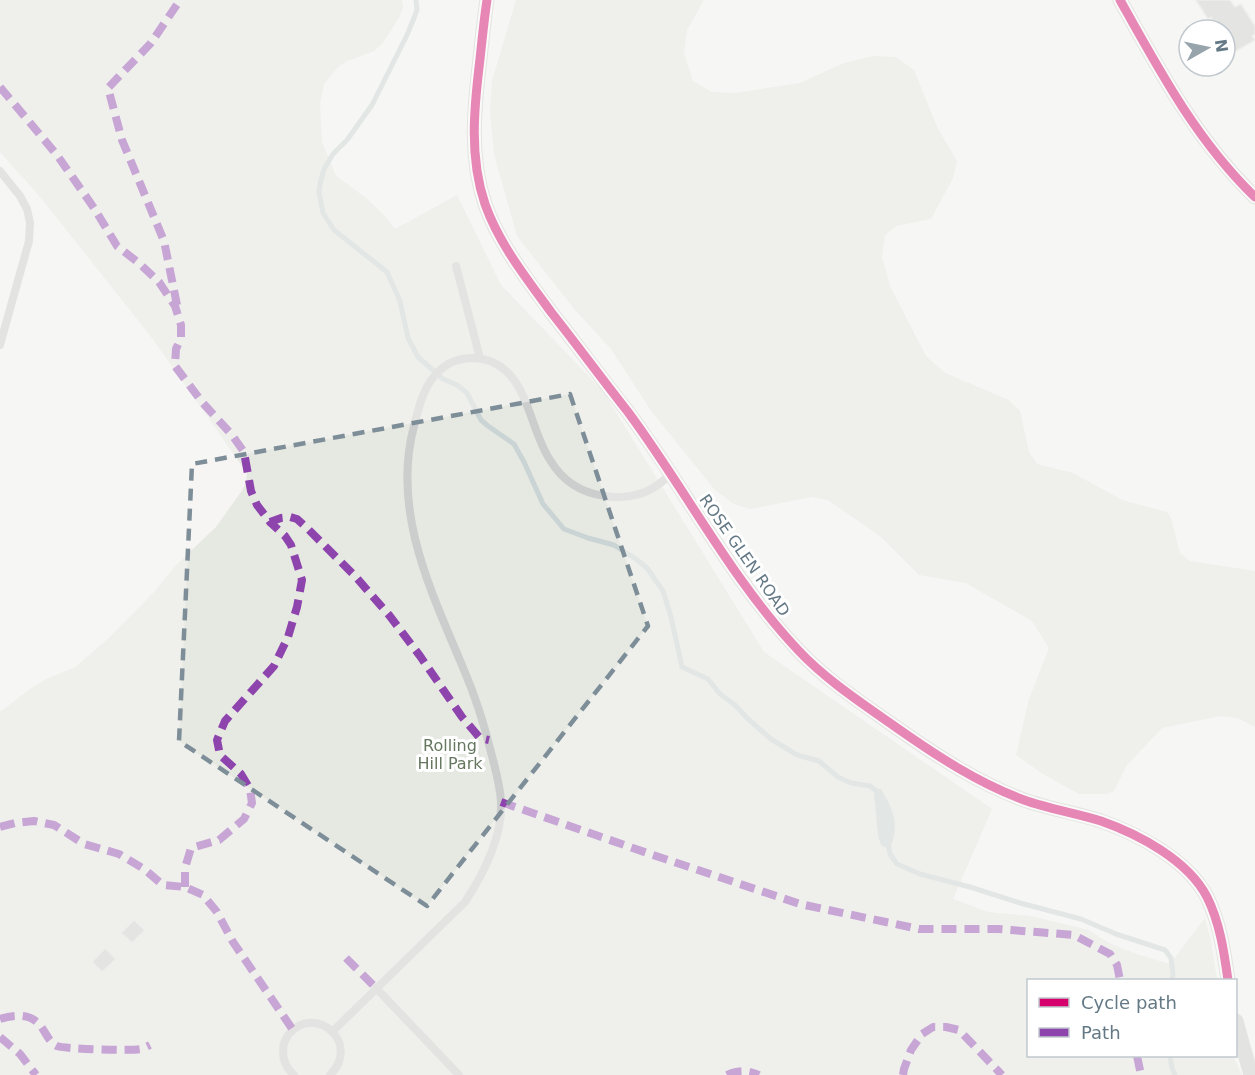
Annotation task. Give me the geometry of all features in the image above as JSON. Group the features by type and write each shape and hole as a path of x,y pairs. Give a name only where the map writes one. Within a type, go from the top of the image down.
{"street":[{"name":"ROSE GLEN ROAD","path":"487,0 475,102 474,141 485,204 497,231 548,308 649,440 755,600 800,653 826,675 951,765 997,789 1028,801 1101,821 1136,836 1172,858 1192,877 1205,894 1221,938 1228,979"},
{"path":"1120,0 1198,131 1220,161 1255,197"},
{"path":"1237,1025 1251,1075"}],"lane":[{"path":"0,171 27,208 30,223 29,241 0,345"},
{"path":"456,266 480,358"},
{"path":"332,1032 465,902 478,883 486,865 495,842 499,821 501,802 489,740 478,706 427,579 410,518 406,478 408,454 417,413 431,379 447,364 462,359 480,358 503,368 522,392 549,460 558,472 580,489 602,496 625,496 652,489 671,474"},
{"path":"376,988 459,1075"},
{"path":"294,1075 286,1065 283,1046 293,1030 309,1023 326,1026 338,1040 341,1050 340,1060 330,1075"}],"highlighted area":[{"path":"570,394 648,626 427,906 179,741 192,464"}],"green space":[{"name":"Rolling Hill Park","path":"0,0 402,0 403,8 399,18 382,44 374,51 347,61 338,67 324,84 320,104 322,142 336,176 365,197 395,229 457,195 501,285 603,391 764,652 992,809 953,899 988,912 1031,916 1088,930 1111,944 1170,964 1205,918 1217,979 1027,979 1027,1057 1233,1057 1242,1075 0,1075 0,712 46,679 74,668 109,638 154,592 175,566 216,527 241,492 246,483 247,473 152,338 41,198 0,152"},
{"path":"516,0 704,0 687,30 684,53 693,81 712,92 735,93 800,83 844,63 874,56 896,57 914,70 938,129 957,161 953,178 931,219 896,226 885,235 882,257 890,286 926,356 945,373 1009,400 1020,411 1029,452 1037,464 1073,473 1122,500 1167,512 1171,518 1180,553 1190,561 1255,571 1255,727 1237,718 1220,716 1162,728 1127,765 1114,791 1107,794 1079,794 1043,774 1016,755 1029,699 1049,648 1032,621 966,583 919,575 880,536 828,500 812,497 750,509 734,504 715,490 652,412 611,349 575,310 517,236 494,154 490,112 492,81"}],"shaded area":[{"path":"881,789 885,796 894,818 893,841 889,849 881,845 878,836 874,793"}],"building":[{"path":"1196,0 1230,0 1235,7 1241,4 1255,26 1255,34 1252,36 1255,40 1237,50 1237,18 1207,18"},
{"path":"134,920 145,930 132,943 121,933"},
{"path":"105,948 116,959 102,972 92,962"}],"waterway":[{"path":"416,0 417,10 407,35 372,105 324,169 319,192 323,213 334,230 387,272 400,301 408,338 418,357 443,379 457,385 467,393 481,420 514,444 543,504 564,529 614,545 647,568 663,591 682,667 708,679 720,694 771,739 797,755 819,761 838,777 851,783 870,786 879,793"},
{"path":"888,843 890,854 897,864 920,874 1081,919 1116,934 1165,950 1171,958 1172,979"},
{"path":"1170,1057 1175,1075"}],"marked path":[{"path":"177,305 164,241 122,140 108,88 151,43 180,0"},
{"path":"0,87 57,155 117,246 159,282 175,306 181,325 181,338 176,349 175,366 244,452 251,491 257,505 270,522 281,518 297,519 355,576 389,615 462,717 480,738 489,740"},
{"path":"185,887 185,868 191,848 219,840 244,819 252,803 250,789 241,774 220,755 217,740 225,721 274,666 288,637 297,607 302,580 291,545 270,522"},
{"path":"501,802 800,904 919,929 998,929 1074,935 1110,954 1117,965 1120,979"},
{"path":"0,827 34,821 54,825 84,844 119,854 144,869 163,885 185,887 203,895 217,912 233,942 293,1030"},
{"path":"346,958 376,988"},
{"path":"0,1019 15,1016 35,1020 51,1042 62,1047 135,1050 150,1045"},
{"path":"903,1075 911,1050 922,1034 933,1027 959,1030 1002,1075"},
{"path":"0,1037 20,1054 36,1075"},
{"path":"1137,1057 1141,1075"},
{"path":"727,1075 743,1071 759,1075"}],"cycle path":[{"path":"487,0 474,132 480,186 491,219 523,274 628,412 751,594 798,650 820,671 858,701 943,759 990,786 1024,800 1115,826 1146,841 1175,860 1188,871 1207,897 1221,938 1228,979"},
{"path":"1120,0 1197,129 1255,197"}]}
